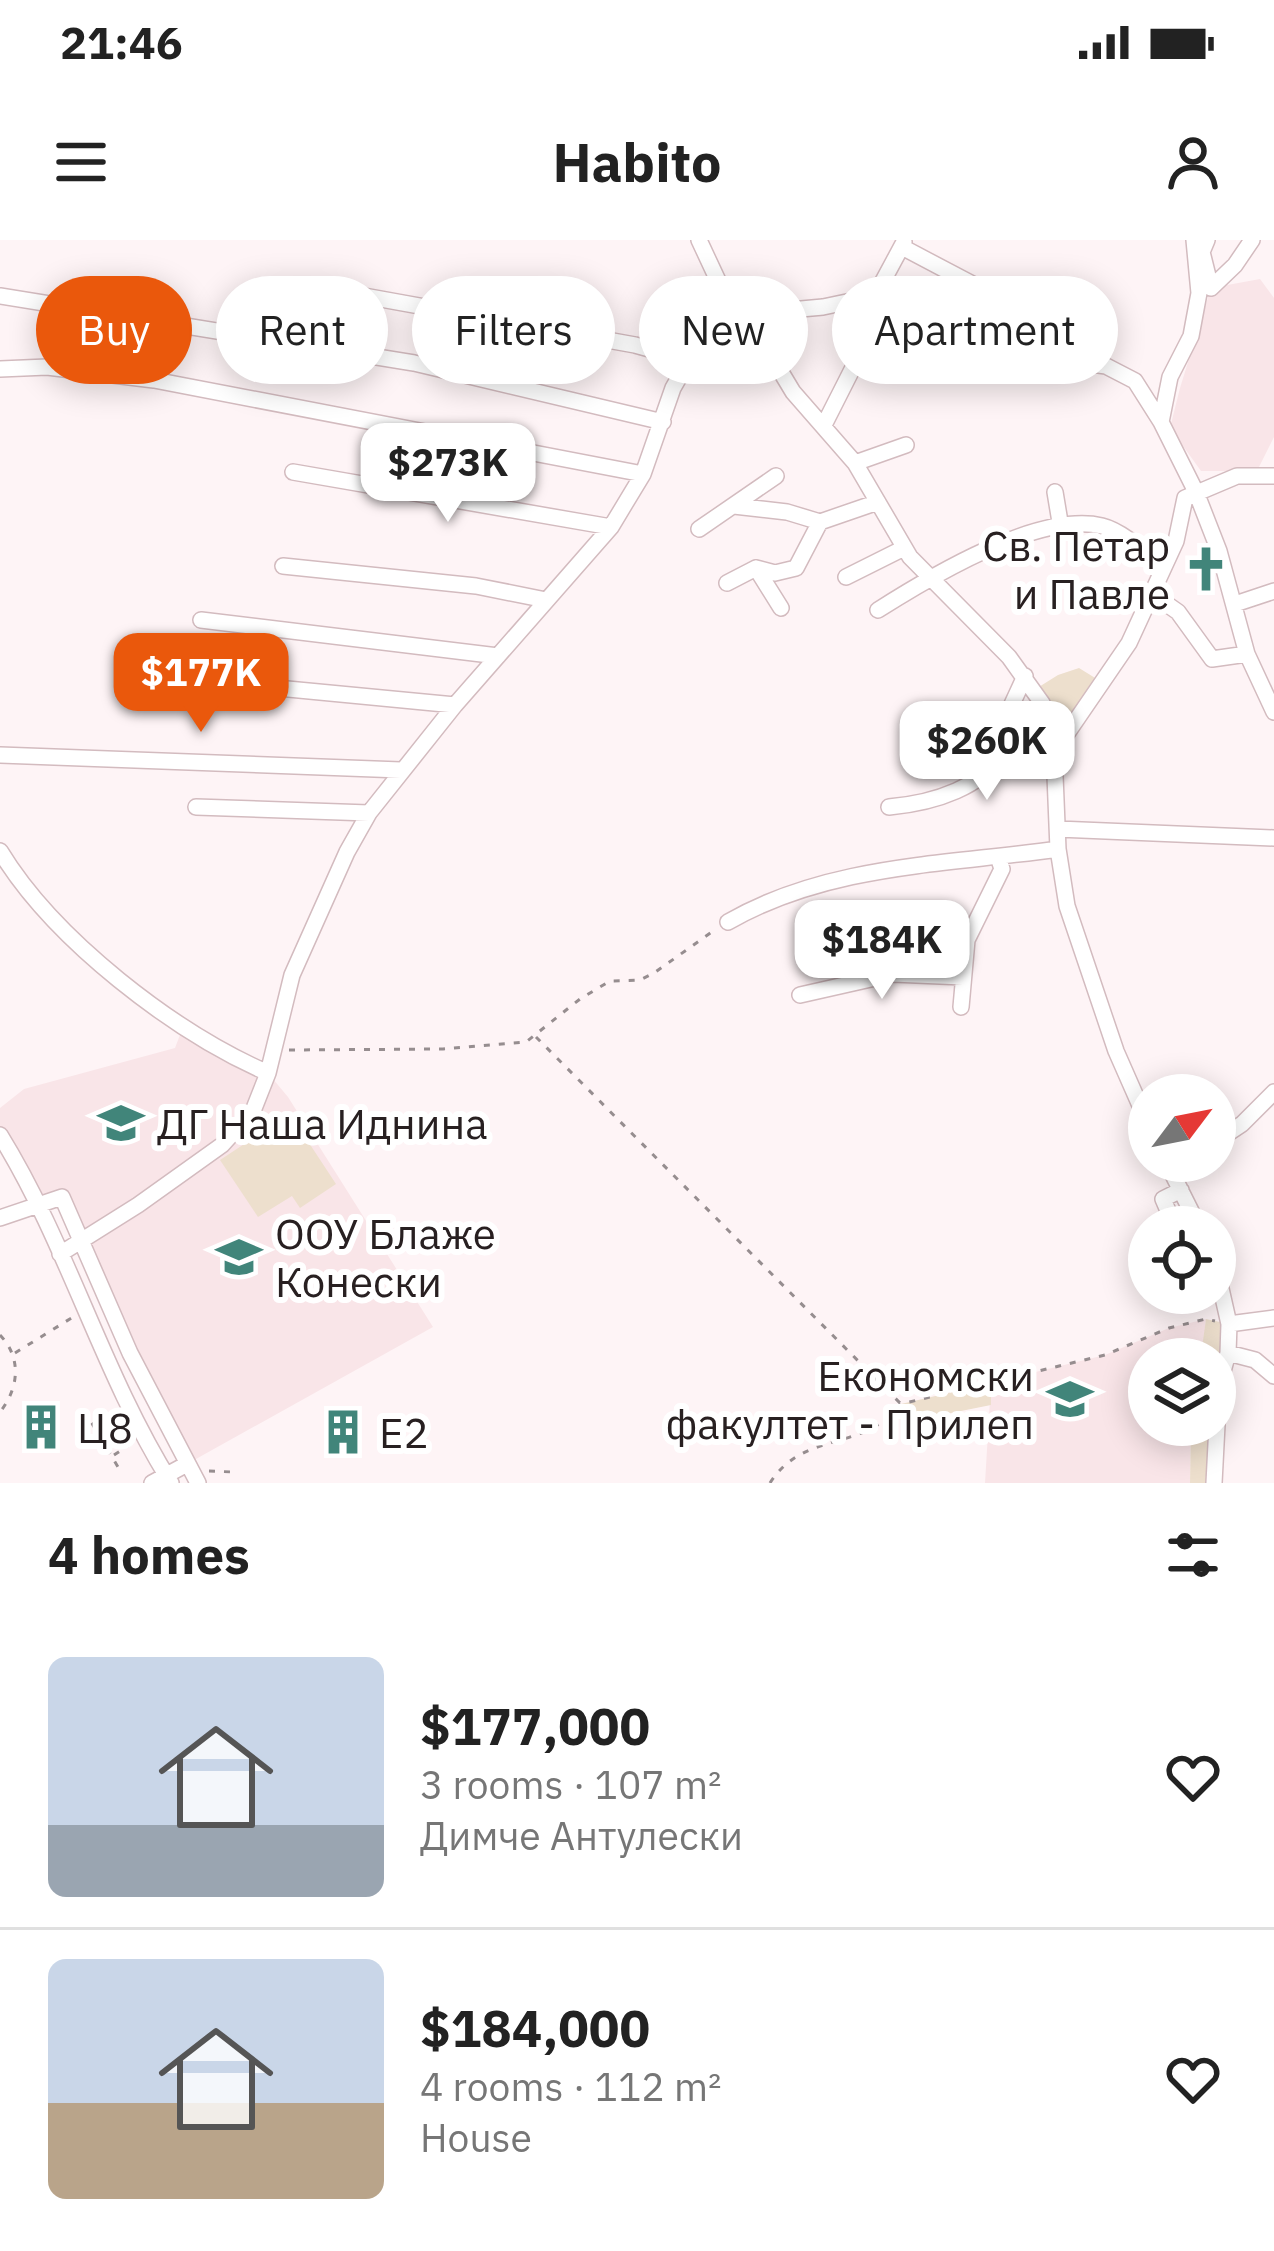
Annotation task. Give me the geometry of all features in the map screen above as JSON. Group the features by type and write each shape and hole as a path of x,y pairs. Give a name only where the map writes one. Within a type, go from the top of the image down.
{"street":[{"path":"699,240 716,276"},
{"path":"1200,246 1211,288 1252,240"},
{"path":"886,276 904,243 976,286 1076,362 1106,366 1136,382 1162,422 1196,492 1247,654 1274,712"},
{"path":"1162,422 1170,377 1191,336 1200,246"},
{"path":"0,296 414,364 663,422"},
{"path":"388,301 639,347"},
{"path":"0,369 47,367 154,380 643,474"},
{"path":"60,1254 222,1145 253,1111 268,1073 292,975 369,813 455,705 611,527 643,474 676,384"},
{"path":"788,384 855,463 904,548 1024,676 1051,724 1058,849 1067,906 1128,1078"},
{"path":"824,425 845,384"},
{"path":"855,463 906,445"},
{"path":"293,472 611,527"},
{"path":"699,529 776,476"},
{"path":"1055,775 1066,735 1129,644 1176,541 1184,498 1237,476 1274,476"},
{"path":"1055,492 1061,528"},
{"path":"734,506 787,512 820,522 878,502"},
{"path":"727,583 756,568 775,573 796,568 820,522"},
{"path":"878,610 988,548 1082,524 1107,526 1163,568"},
{"path":"846,578 904,548"},
{"path":"283,566 476,586 547,600"},
{"path":"756,568 782,608"},
{"path":"1234,604 1274,591"},
{"path":"1151,592 1178,612 1212,659 1247,654"},
{"path":"201,620 498,656"},
{"path":"889,807 921,804 995,769 1006,747 1002,726 1024,676"},
{"path":"172,678 455,705"},
{"path":"928,721 936,742 1002,726"},
{"path":"0,755 401,770"},
{"path":"196,807 369,813"},
{"path":"1058,829 1274,838"},
{"path":"728,922 764,901 811,886 939,861 1058,849"},
{"path":"0,851 80,947 220,1052 268,1073"},
{"path":"961,1007 968,940 1002,869 998,857"},
{"path":"800,995 893,974 963,977"},
{"path":"1236,1128 1274,1092"},
{"path":"0,1136 34,1189 163,1480 187,1464"},
{"path":"1177,1182 1189,1206"},
{"path":"1166,1206 1163,1199 1181,1190"},
{"path":"0,1218 62,1196 130,1353 187,1464 202,1477"},
{"path":"1225,1314 1229,1338"},
{"path":"1229,1324 1274,1318"},
{"path":"1236,1355 1255,1360 1274,1376"},
{"path":"1214,1483 1215,1446"}],"path":[{"path":"274,1050 506,1046 536,1037 560,1012 610,981 640,980 654,974 728,922"},
{"path":"536,1037 901,1404"},
{"path":"13,1354 84,1310"},
{"path":"770,1483 817,1444 877,1426 901,1404 1105,1355 1169,1328 1206,1319 1229,1324"},
{"path":"0,1335 8,1343 16,1369 12,1392 0,1412"},
{"path":"0,1347 8,1343"},
{"path":"0,1390 12,1392"},
{"path":"84,1410 121,1472"},
{"path":"112,1457 143,1436"},
{"path":"202,1477 232,1472"}],"shaded area":[{"path":"1260,279 1274,298 1274,437 1257,471 1201,471 1170,428 1180,388 1211,288"},
{"path":"1079,668 1100,681 1054,751 1034,690"},
{"name":"ООУ Блаже Конески","path":"183,1027 268,1073 288,1097 433,1327 187,1464 62,1197 39,1205 0,1136 0,1108 24,1089 175,1048"},
{"path":"290,1114 336,1184 300,1208 292,1196 258,1217 220,1160"},
{"name":"Економски факултет - Прилеп","path":"1206,1319 1205,1338 1145,1338"},
{"path":"1206,1319 1229,1324 1228,1338 1203,1338"},
{"name":"Економски факултет - Прилеп","path":"1128,1345 1128,1446 1191,1446 1190,1483 985,1483 991,1383"},
{"path":"991,1383 991,1405 916,1420 901,1404"},
{"path":"1191,1446 1217,1446 1214,1483 1190,1483"}],"place":[{"name":"Св. Петар и Павле","path":"1206,569"},
{"name":"ДГ Наша Иднина","path":"121,1123"},
{"name":"ООУ Блаже Конески","path":"239,1257"},
{"name":"Економски факултет - Прилеп","path":"1070,1399"},
{"name":"Ц8","path":"41,1427"},
{"name":"Е2","path":"343,1432"}]}
